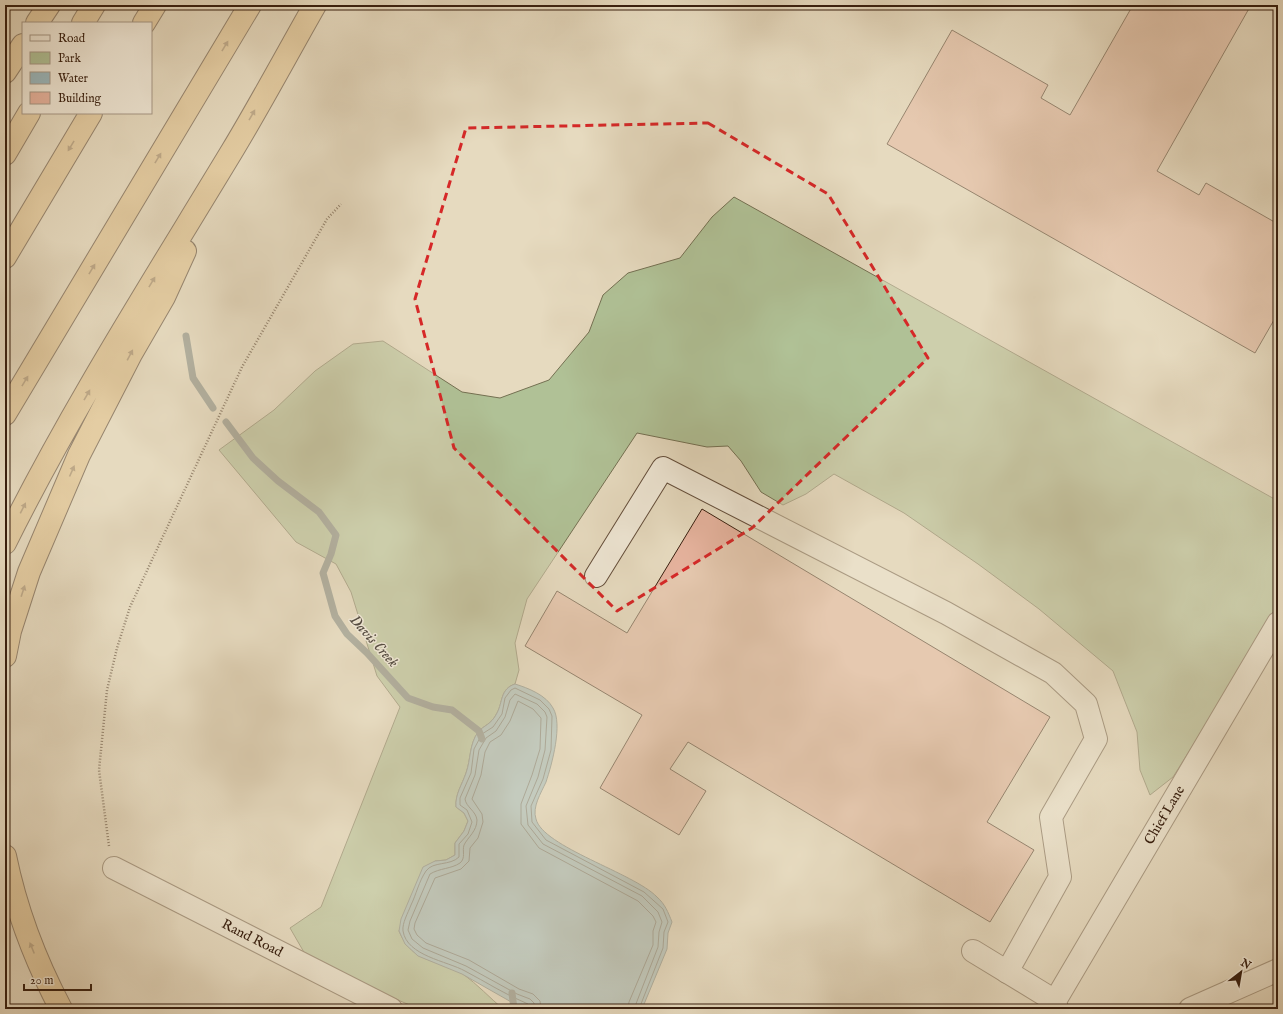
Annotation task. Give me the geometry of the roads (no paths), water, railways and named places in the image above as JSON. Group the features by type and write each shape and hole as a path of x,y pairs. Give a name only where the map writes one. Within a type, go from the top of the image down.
{"highway":[{"path":"38,22 49,5"},
{"path":"84,22 94,5"},
{"path":"145,22 155,5"},
{"path":"5,414 250,5"},
{"path":"5,543 49,459 128,323 233,149 315,5"},
{"path":"5,72 22,46"},
{"path":"5,154 29,114"},
{"path":"5,256 90,114"},
{"path":"5,656 10,631 29,572 79,456 131,354 164,297 233,149"},
{"path":"5,856 14,894 28,939 61,1009"}],"street":[{"path":"596,576 663,468 946,613 1054,673 1086,704 1096,739 1051,817 1060,877 1007,972"},
{"name":"Chief Lane","path":"1056,1005 1278,623"},
{"name":"Rand Road","path":"114,868 391,1009"},
{"path":"973,951 1056,1005"},
{"path":"1190,1009 1278,970"}],"water":[{"path":"515,684 531,690 546,699 550,703 556,715 556,744 546,782 535,810 536,819 542,829 555,840 571,850 645,888 662,902 672,922 668,933 667,949 642,1009 529,1009 513,1003 462,974 418,956 405,944 399,931 401,919 423,867 435,861 446,860 455,855 455,843 464,831 468,821 464,813 456,807 456,802 468,768 473,742 478,732 495,717 504,692 510,686"}],"waterway":[{"name":"Davis Creek","path":"186,336 193,378 213,408"},
{"name":"Davis Creek","path":"226,422 253,458 278,481 319,512 336,535 331,554 323,573 335,616 347,634 367,653 408,698 433,707 452,710 479,731 482,739"},
{"name":"Davis Creek","path":"512,993 514,1009"}]}
